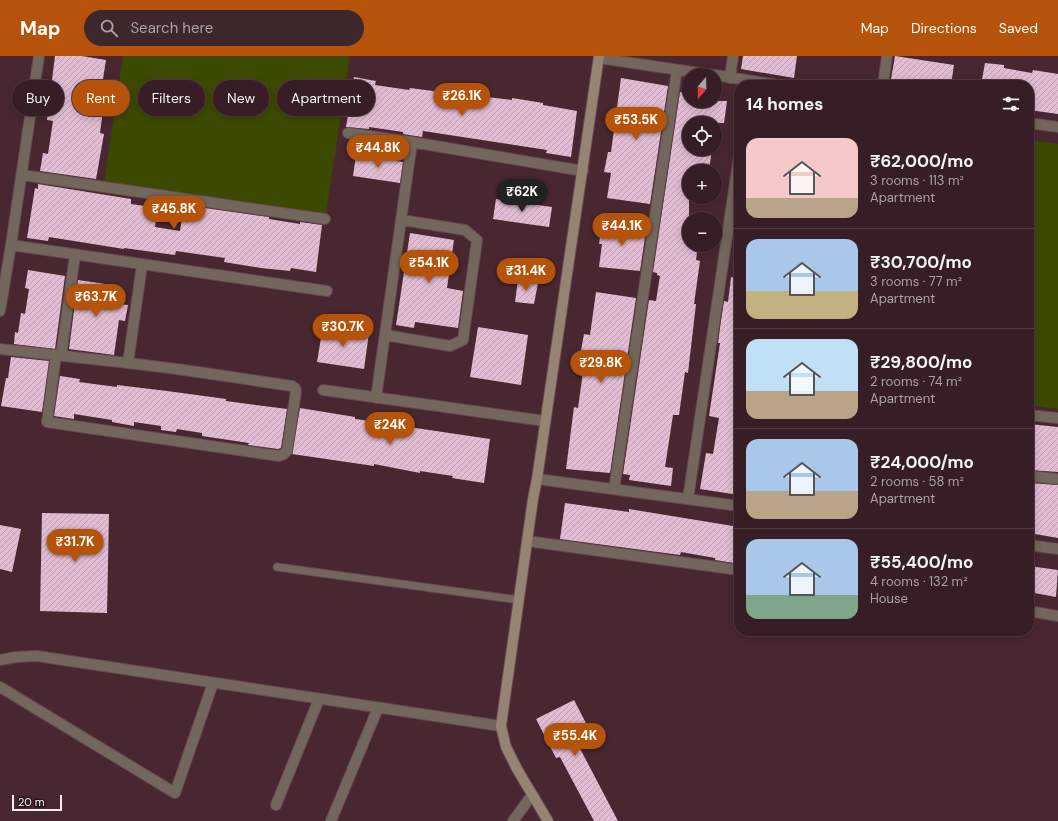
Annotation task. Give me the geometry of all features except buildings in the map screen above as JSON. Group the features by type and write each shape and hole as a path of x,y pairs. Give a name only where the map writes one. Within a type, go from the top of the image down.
{"street":[{"path":"0,311 39,56"},
{"path":"730,78 733,56"},
{"path":"884,80 887,56"},
{"path":"548,821 517,769 506,747 501,726 599,57 682,71"},
{"path":"614,489 677,70"},
{"path":"722,76 738,80"},
{"path":"1034,124 1058,127"},
{"path":"348,133 412,142 583,171"},
{"path":"376,398 412,142"},
{"path":"22,175 325,219"},
{"path":"688,499 734,217"},
{"path":"385,336 450,346 463,340 477,240 465,230 402,220"},
{"path":"11,245 327,292"},
{"path":"0,348 58,356 128,363 292,386 296,391 287,451 279,456 47,422 58,356 75,255"},
{"path":"128,363 142,265"},
{"path":"323,390 546,421"},
{"path":"1034,416 1058,418"},
{"path":"1034,477 1058,479"},
{"path":"537,479 734,505"},
{"path":"527,541 734,569"},
{"path":"1034,546 1058,549"},
{"path":"1034,612 1058,616"},
{"path":"0,660 16,657 37,656 501,726"},
{"path":"0,687 175,793 213,683"},
{"path":"276,805 319,699"},
{"path":"331,821 378,708"},
{"path":"512,821 532,795"}],"lane":[{"path":"277,567 519,600"}],"green space":[{"path":"123,56 350,56 346,80 277,80 277,116 341,116 325,219 104,184 114,116 130,116 130,80 119,80"},
{"path":"1034,141 1058,144 1058,409 1034,406"}]}
